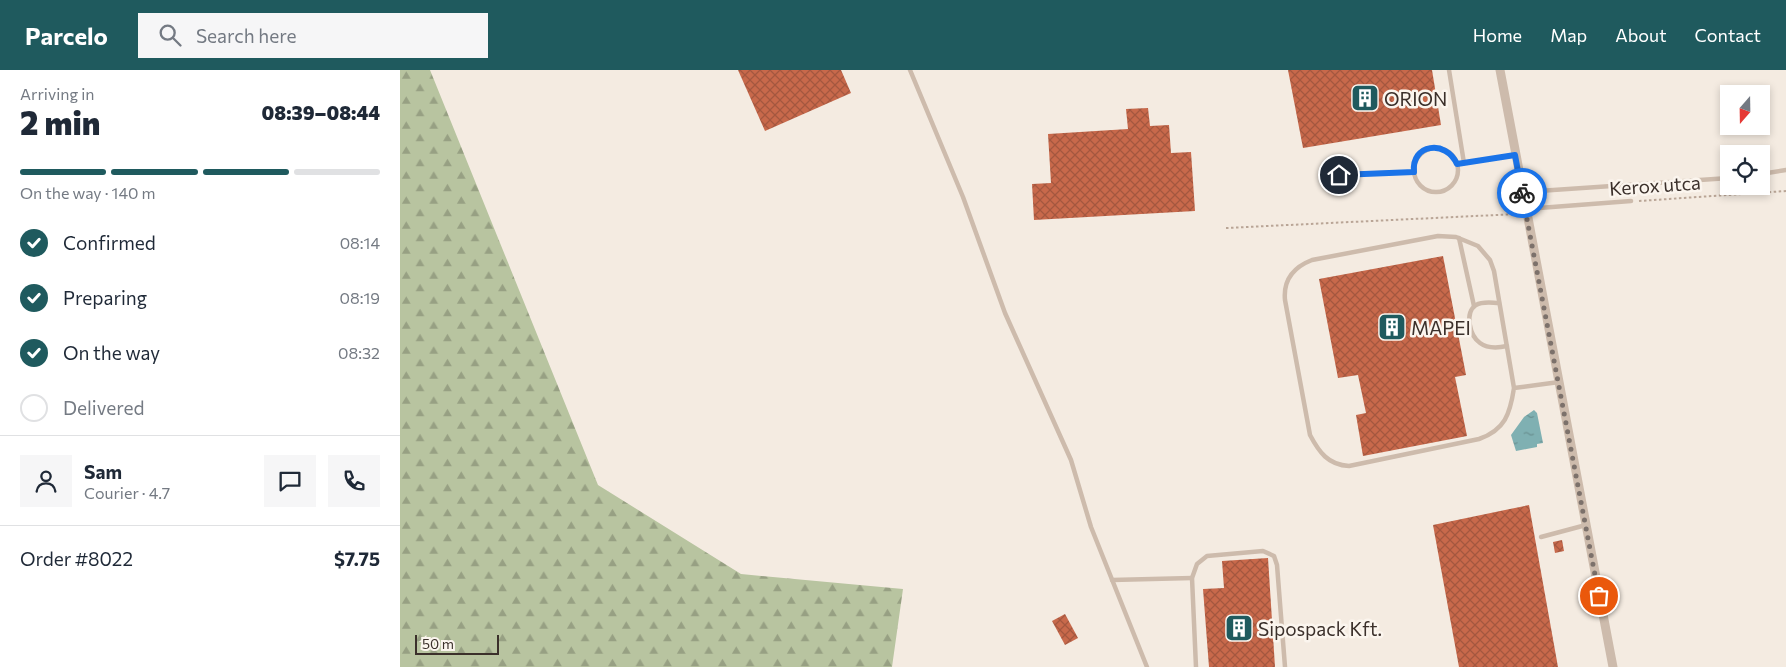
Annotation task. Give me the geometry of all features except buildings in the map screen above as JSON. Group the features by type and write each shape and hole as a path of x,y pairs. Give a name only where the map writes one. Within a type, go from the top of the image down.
{"street":[{"path":"1500,70 1613,667"}],"lane":[{"path":"910,70 963,197 1005,313 1071,460 1092,528 1147,667"},
{"path":"1449,70 1464,163"},
{"path":"1430,148 1444,149 1450,153 1457,164 1456,178 1447,189 1441,192 1434,192 1421,187 1414,172 1415,161 1418,155 1430,148"},
{"path":"1457,164 1515,155"},
{"path":"1770,173 1786,170"},
{"path":"1321,176 1414,172"},
{"path":"1522,192 1720,179"},
{"name":"Kerox utca","path":"1526,211 1631,201"},
{"path":"1438,236 1459,238 1478,246 1490,260 1494,270 1499,303 1514,388 1512,403 1501,426 1492,434 1479,440 1349,466 1340,466 1318,450 1310,435 1285,300 1286,282 1290,275 1302,264 1312,260 1438,236"},
{"path":"1459,238 1474,306 1469,320 1475,338 1488,347 1507,346"},
{"path":"1474,306 1482,303 1499,303"},
{"path":"1514,388 1559,382"},
{"path":"1541,537 1586,525"},
{"path":"1196,667 1192,578 1197,564 1207,556 1263,550 1274,556 1277,565 1285,667"},
{"path":"1112,580 1192,578"}],"path":[{"name":"Kerox utca","path":"1631,201 1786,191"},
{"path":"1226,228 1526,211"}],"green space":[{"path":"400,70 430,70 598,485 741,574 903,589 892,667 400,667"}],"water":[{"path":"1534,410 1537,413 1543,443 1537,444 1537,447 1516,451 1511,435 1524,417"}],"way so far":[{"path":"1522,193 1599,596"}],"place":[{"name":"ORION","path":"1365,98"},
{"name":"MAPEI","path":"1392,327"},
{"name":"Sipospack Kft.","path":"1239,628"}],"route":[{"path":"1339,175 1414,172 1413,168 1418,155 1430,148 1437,147 1450,153 1455,158 1457,164 1515,155 1522,193"}]}
